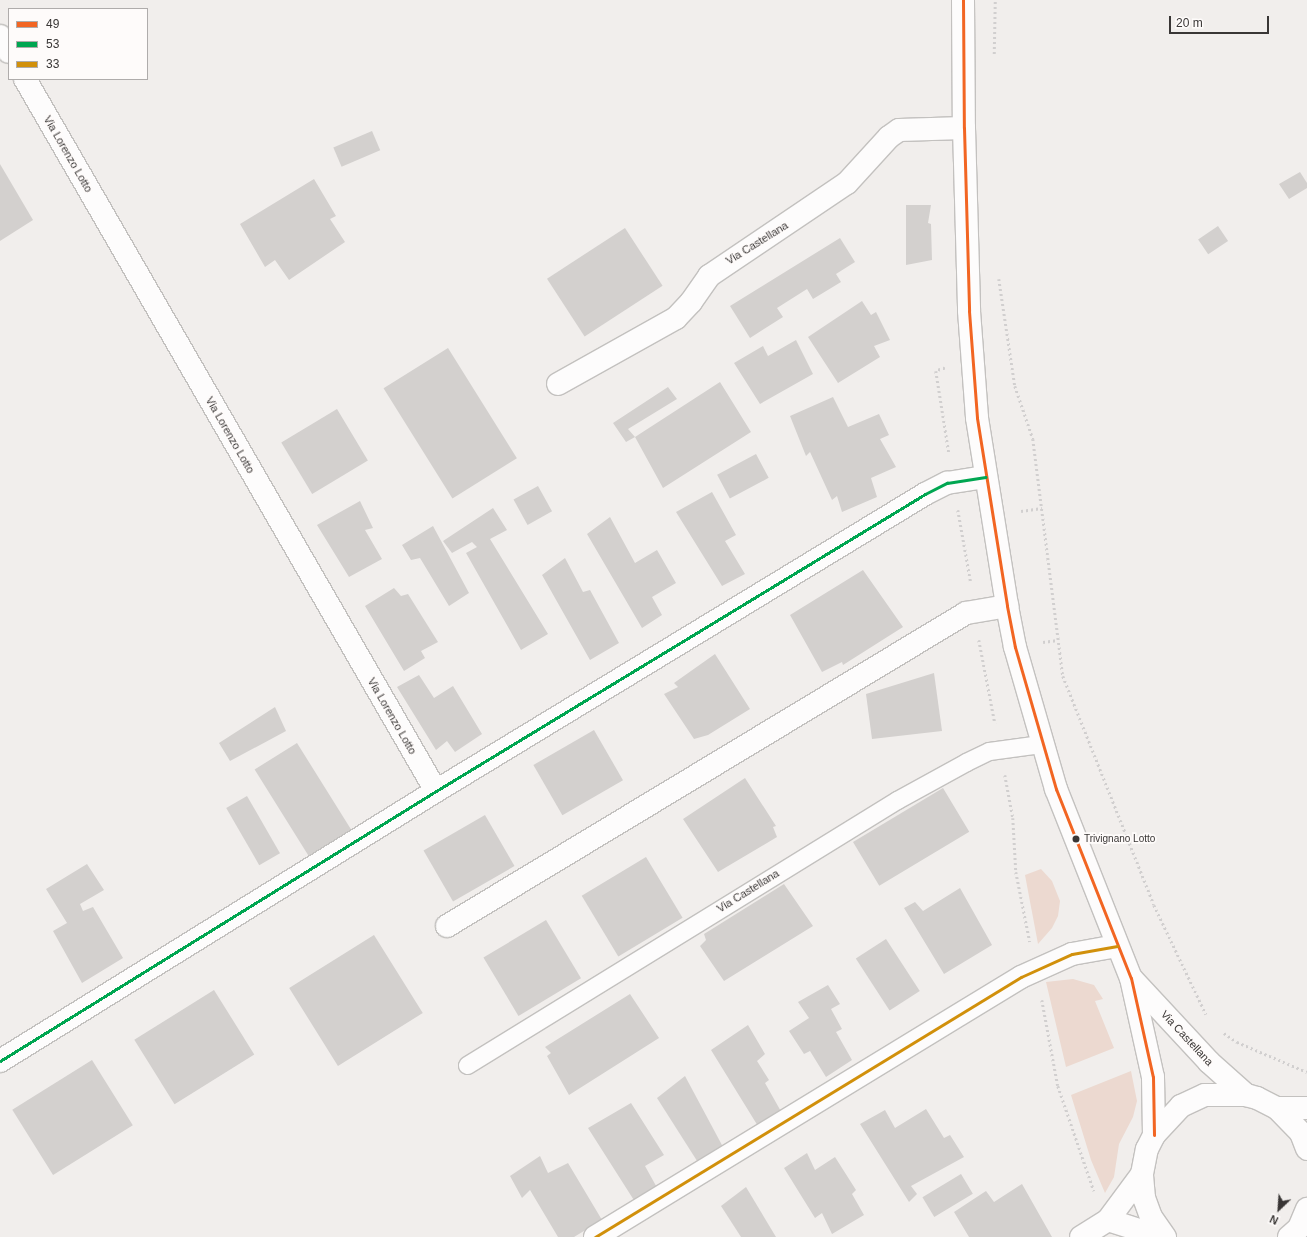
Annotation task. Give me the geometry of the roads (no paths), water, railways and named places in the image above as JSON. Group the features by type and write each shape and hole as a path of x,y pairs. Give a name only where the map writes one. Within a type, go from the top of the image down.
{"street":[{"name":"Via Castellana","path":"963,0 964,128 973,360 986,477 1007,606 1041,744 1056,789 1117,946 1132,978 1153,1077 1154,1134"},
{"path":"0,36 8,50"},
{"name":"Via Lorenzo Lotto","path":"26,80 436,791"},
{"name":"Via Castellana","path":"558,384 676,318 691,302 709,276 847,183 889,137 899,130 964,128"},
{"path":"0,1061 436,791 925,494 953,483 986,477"},
{"path":"447,926 966,613 1007,606"},
{"path":"595,1237 1021,977 1072,954 1117,946"},
{"name":"Via Castellana","path":"1132,978 1209,1062 1246,1095"},
{"path":"1165,1237 1151,1217 1144,1198 1142,1174 1147,1149 1154,1134 1181,1106 1205,1095 1246,1095 1277,1108 1307,1108"},
{"path":"1277,1108 1301,1133 1307,1149"},
{"path":"1081,1237 1108,1220 1142,1174"},
{"path":"1108,1220 1161,1237"}],"lane":[{"name":"Via Castellana","path":"466,1065 897,800 989,751 1041,744"}],"place":[{"name":"Trivignano Lotto","path":"1076,839"}]}
